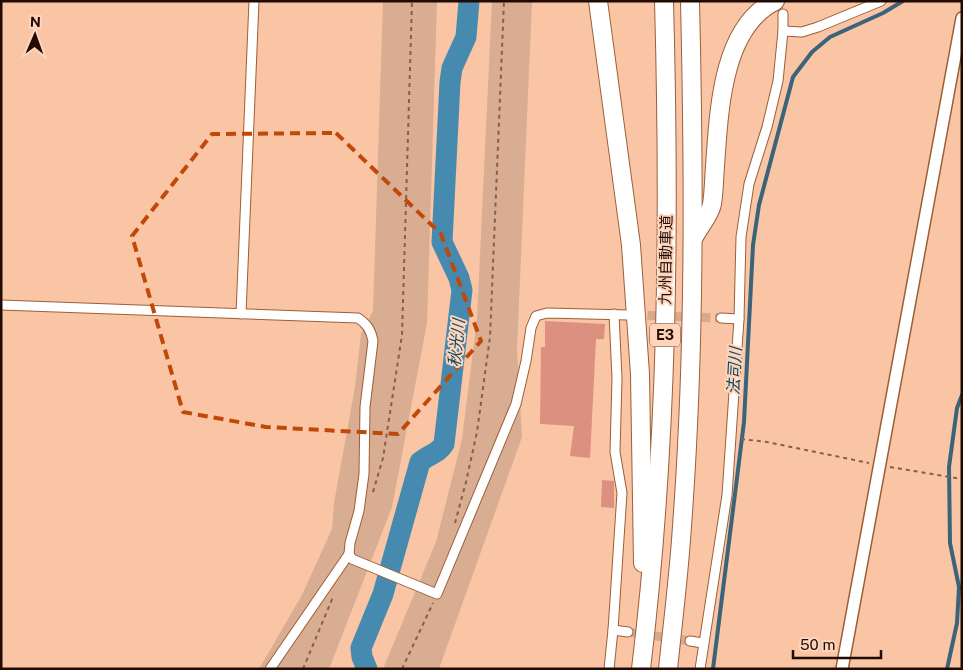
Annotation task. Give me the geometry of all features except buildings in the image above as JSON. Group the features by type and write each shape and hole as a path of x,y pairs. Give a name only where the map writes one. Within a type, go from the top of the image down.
{"highway":[{"path":"598,1 631,245 640,374 644,644"},
{"name":"九州自動車道","path":"641,669 656,519 667,273 667,132 664,1"},
{"name":"九州自動車道","path":"668,669 682,526 689,407 693,132 690,1"},
{"path":"692,240 712,205 722,88 730,61 740,38 755,16 768,5 779,8"}],"street":[{"path":"241,314 254,1"},
{"path":"783,31 802,32 818,28 881,1"},
{"path":"700,669 727,495 739,319 741,237 748,193 778,81 783,31 779,8"},
{"path":"842,669 962,18"},
{"path":"1,305 358,318 366,323 372,333 373,340 365,407 364,474 359,511 350,543 349,554 270,669"},
{"path":"349,554 352,558 433,592 461,536 516,404 531,328 536,316 547,313 629,315"},
{"path":"609,669 622,493 614,452 617,378 614,314"},
{"path":"721,318 739,319"},
{"path":"613,630 628,632"},
{"path":"690,641 703,643"}],"path":[{"path":"371,496 383,458 402,335 412,1"},
{"path":"461,536 455,527 455,519 466,482 477,432 490,337 504,1"},
{"path":"731,437 767,442 879,465 962,479"},
{"path":"303,669 335,590"},
{"path":"402,669 433,592"}],"highlighted area":[{"path":"336,133 441,234 481,341 398,434 266,427 183,412 132,236 212,134"}],"shaded area":[{"path":"383,1 437,1 427,323 392,507 329,669 259,669 302,595 332,529 334,503 355,387 361,334 373,311"},
{"path":"492,1 532,1 517,349 522,437 439,669 383,669 436,542 462,439 477,319"}],"waterway":[{"name":"秋光川","path":"367,669 362,657 361,648 383,594 420,462 439,450 444,444 462,290 459,278 442,242 450,82 452,68 466,37 469,1"},
{"name":"法司川","path":"713,669 744,422 753,245 759,205 793,77 812,52 830,37 883,13 903,1"},
{"path":"947,669 957,623 959,587 950,543 949,467 957,408 962,395"}],"tunnel":[{"path":"634,315 721,318"},
{"path":"628,632 690,641"}]}
